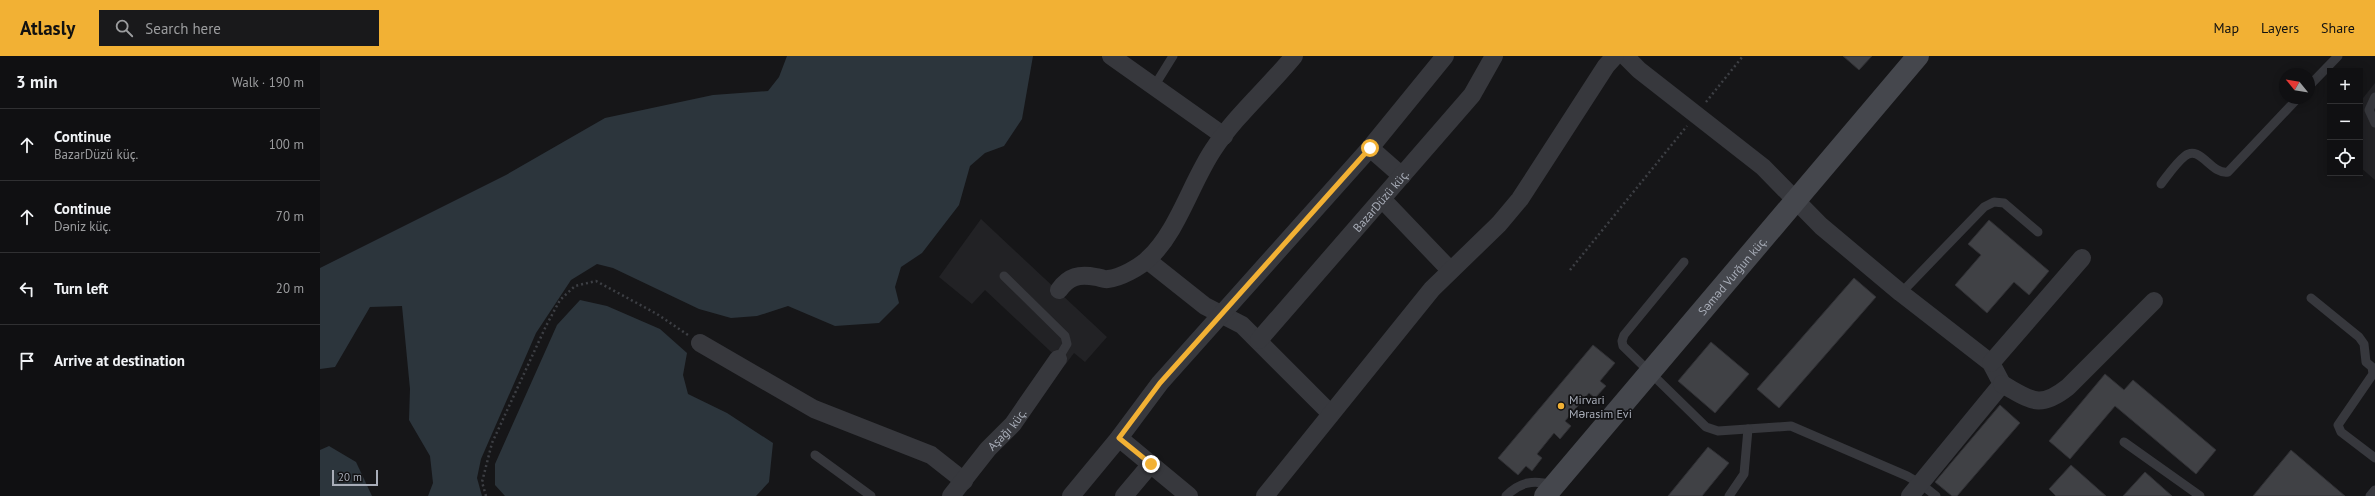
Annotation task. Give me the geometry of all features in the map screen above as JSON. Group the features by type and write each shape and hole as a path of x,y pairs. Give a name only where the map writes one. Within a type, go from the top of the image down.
{"main road":[{"name":"Səməd Vurğun küç.","path":"1550,491 1918,56"}],"street":[{"path":"1111,56 1155,85 1224,136"},
{"path":"1059,290 1067,280 1074,277 1096,277 1107,280 1116,277 1147,260 1156,251 1169,232 1204,166 1224,136 1294,56"},
{"path":"1070,496 1119,438 1160,383 1370,148 1445,56"},
{"name":"BazarDüzü küç.","path":"1259,340 1472,95 1494,56"},
{"path":"1625,56 1630,63 1763,167 1821,226 1901,293 1991,363 2002,384 2031,401 2041,402 2054,398 2068,387 2154,301"},
{"path":"1265,496 1450,270 1499,224 1520,199 1605,59"},
{"path":"1370,148 1402,176"},
{"path":"1382,199 1450,270"},
{"path":"1991,363 2082,258"},
{"path":"1147,260 1205,306 1242,325 1259,340 1331,414"},
{"path":"700,343 814,409 931,454 964,480"},
{"name":"Aşağı küç.","path":"951,496 988,449 1013,424 1058,359"},
{"path":"1915,490 2002,384"},
{"path":"1119,438 1189,496"},
{"path":"1124,496 1151,464"}],"lane":[{"path":"1155,85 1173,56"},
{"path":"2315,80 2338,56"},
{"path":"2375,97 2369,110 2375,123"},
{"path":"2161,184 2185,156 2192,153 2198,154 2214,170 2222,173 2228,172 2292,104"},
{"path":"1901,293 1984,207 1994,202 2004,203 2038,232"},
{"path":"1684,262 1624,335 1622,340 1623,346 1706,427 1718,431 1791,426 1915,490 1936,496"},
{"path":"1004,276 1065,336 1067,344 1058,359"},
{"path":"2311,298 2359,337 2364,344 2366,362 2372,367 2373,374 2338,425 2341,432 2375,458"},
{"path":"1729,496 1744,474 1748,429"},
{"path":"2124,442 2200,496"},
{"path":"815,455 871,496"},
{"path":"1506,496 1525,483 1536,480 1550,491"},
{"path":"2370,496 2375,490"}],"path":[{"path":"1570,270 1743,56"},
{"path":"486,496 482,482 492,442 546,326 560,300 575,286 596,281 657,314 700,343"}],"shaded area":[{"path":"787,56 1033,56 1022,119 1004,146 985,153 970,166 959,205 922,253 901,267 895,287 899,303 879,323 835,326 788,306 757,316 731,318 699,309 613,268 597,264 571,280 536,333 481,459 477,478 482,496 428,496 433,483 430,456 409,420 410,389 402,306 370,307 335,367 320,369 320,268 506,175 605,118 713,95 768,91 779,77"},
{"path":"2375,83 2375,180 2363,170 2363,98"},
{"path":"981,219 1107,337 1085,362 1074,353 1065,365 985,290 972,304 939,277"},
{"path":"580,300 607,306 660,329 687,353 683,375 688,394 727,413 773,443 769,482 756,496 505,496 495,485 495,464 557,325"},
{"path":"329,446 356,462 372,496 320,496 320,450"}],"building":[{"path":"1843,56 1872,56 1859,70"},
{"path":"1989,220 2049,271 2029,295 2014,282 1987,313 1955,285 1981,255 1968,244"},
{"path":"1854,278 1876,297 1779,408 1757,389"},
{"path":"1711,342 1749,374 1715,413 1678,381"},
{"path":"1593,345 1615,363 1600,381 1606,386 1595,398 1589,393 1565,421 1571,426 1560,439 1554,433 1537,454 1542,458 1532,471 1526,466 1518,475 1498,458"},
{"path":"2105,374 2124,390 2133,380 2216,450 2196,474 2115,406 2070,459 2049,441"},
{"path":"2000,405 2020,423 1957,496 1952,496 1935,482"},
{"path":"1708,447 1729,463 1702,496 1668,496"},
{"path":"2291,450 2345,496 2253,496"},
{"path":"2071,465 2106,496 2056,496 2049,489"},
{"path":"2145,472 2172,496 2123,496"}],"place":[{"name":"Mirvari Mərasim Evi","path":"1561,406"}],"route":[{"path":"1151,464 1119,438 1160,383 1370,148"}]}
